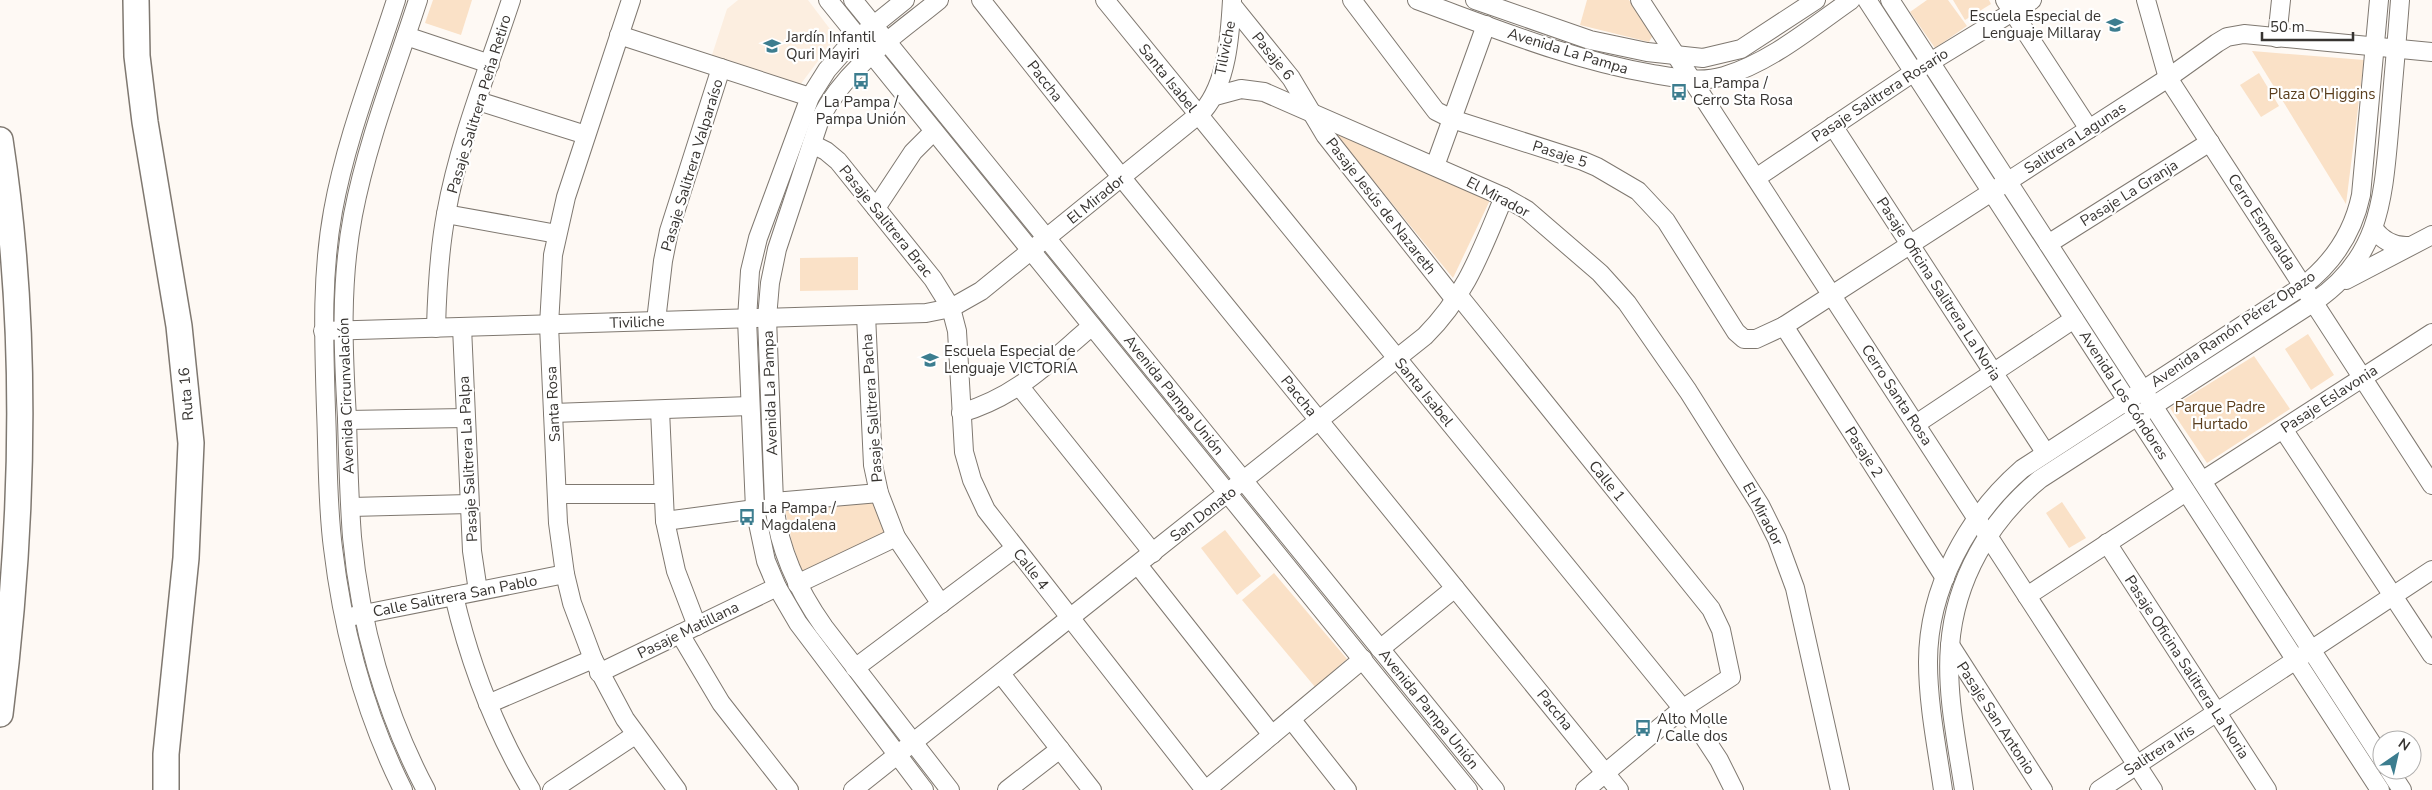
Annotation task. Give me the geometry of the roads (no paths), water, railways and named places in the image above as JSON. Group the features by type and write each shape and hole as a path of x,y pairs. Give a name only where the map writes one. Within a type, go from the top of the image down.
{"highway":[{"name":"Ruta 16","path":"136,0 137,56 145,122 179,326 191,443 186,558 168,732 166,790"},
{"path":"0,140 14,271 20,423 15,563 0,714"},
{"path":"168,732 174,790"}],"street":[{"name":"Avenida Circunvalación","path":"396,0 349,145 333,209 325,272 323,331 330,511 333,547 344,618 368,707 404,790"},
{"name":"Avenida Circunvalación","path":"418,0 369,151 353,215 344,275 342,331 355,562 364,614 388,700 426,790"},
{"name":"Pasaje Salitrera Peña Retiro","path":"436,328 439,270 446,214 458,161 511,0"},
{"name":"Avenida Pampa Unión","path":"828,0 1468,790"},
{"name":"Avenida Pampa Unión","path":"853,0 1495,790"},
{"name":"Avenida La Pampa","path":"905,0 858,37 826,70 810,97 758,238 750,271 747,319 755,509 762,548 777,587 798,623 924,790"},
{"name":"Avenida La Pampa","path":"940,0 852,71 836,91 820,119 777,249 770,283 767,318 774,502 781,543 797,584 814,614 950,790"},
{"name":"Paccha","path":"982,0 1122,178 1619,790"},
{"name":"Santa Isabel","path":"1105,0 1682,709 1708,742 1734,790"},
{"name":"Pasaje 5","path":"1352,0 1436,111 1452,119 1583,161 1638,191 1666,222 1736,332 1744,340"},
{"name":"Avenida La Pampa","path":"1417,0 1589,60 1633,71 1692,79 1724,76 1759,61 1851,0"},
{"name":"Avenida La Pampa","path":"1475,0 1590,40 1675,56 1715,56 1741,49 1816,0"},
{"name":"Cerro Santa Rosa","path":"1640,0 2153,790"},
{"name":"Avenida Los Cóndores","path":"1867,0 2380,790"},
{"name":"Avenida Los Cóndores","path":"1890,0 2372,744"},
{"name":"Pasaje Salitrera Rosario","path":"1756,178 1930,62 2009,6 2032,0"},
{"name":"Cerro Esmeralda","path":"2146,0 2168,78 2432,485"},
{"path":"2277,38 2281,0"},
{"name":"Avenida Ramón Pérez Opazo","path":"1943,790 1930,697 1928,644 1934,611 1945,578 1960,546 1977,519 2011,478 2045,452 2303,286 2316,276 2337,253 2358,210 2363,180 2380,0"},
{"name":"Avenida Ramón Pérez Opazo","path":"1964,790 1952,704 1950,645 1962,591 1988,535 2017,499 2040,479 2314,302 2336,285 2358,259 2374,229 2382,201 2400,0"},
{"name":"Santa Rosa","path":"628,1 557,234 551,277 549,325 557,494 565,574 577,618 596,666 635,735 677,790"},
{"name":"Tiliviche","path":"1214,96 1226,54 1232,3"},
{"name":"Pasaje 6","path":"1232,3 1291,78 1308,109"},
{"path":"2009,6 2089,129"},
{"path":"1435,166 1486,25"},
{"path":"619,34 810,97"},
{"name":"Salitrera Lagunas","path":"1744,340 1756,339 1784,326 1832,296 2227,38 2244,34 2432,52"},
{"path":"406,36 490,64"},
{"name":"Pasaje Salitrera Valparaíso","path":"656,321 663,262 669,231 721,68"},
{"name":"El Mirador","path":"951,308 972,298 1047,239 1199,116 1214,96 1241,89 1257,90 1308,109 1504,197 1534,216 1600,274 1627,303 1688,391 1760,505 1777,539 1797,594 1840,790"},
{"path":"478,101 586,135"},
{"name":"Pasaje Jesús de Nazareth","path":"1308,109 1325,135 1458,299"},
{"name":"Pasaje Oficina Salitrera La Noria","path":"1833,126 2045,452"},
{"path":"876,208 913,152 934,131"},
{"name":"Pasaje La Granja","path":"2048,244 2210,142"},
{"name":"Pasaje Salitrera Brac","path":"812,144 826,151 838,161 933,279 951,308"},
{"name":"San Donato","path":"853,790 1398,360 1425,336 1458,299 1473,272 1504,197"},
{"path":"446,214 557,234"},
{"path":"2374,229 2386,241 2398,246 2410,246"},
{"path":"2336,285 2432,235"},
{"name":"Calle 1","path":"1458,299 1714,614 1721,630 1731,677 1682,709"},
{"name":"Tiviliche","path":"323,331 926,313 951,308"},
{"name":"Calle 4","path":"951,308 957,330 964,452 972,480 986,510 1014,549 1206,790"},
{"name":"Pasaje Salitrera Pacha","path":"866,315 873,465 879,493 896,538 941,604"},
{"path":"1916,424 2074,319"},
{"path":"961,413 993,402 1020,388 1092,326"},
{"name":"Pasaje 2","path":"1784,326 1945,578"},
{"name":"Pasaje Salitrera La Palpa","path":"462,327 469,504 473,561 478,591"},
{"name":"Pasaje Eslavonia","path":"2202,481 2432,333"},
{"path":"1020,388 1153,553"},
{"path":"554,413 750,406"},
{"path":"660,410 662,494 665,521 676,571 697,626"},
{"path":"347,420 465,418"},
{"path":"2283,429 2432,655"},
{"path":"2027,596 2186,492"},
{"path":"774,502 879,493"},
{"path":"557,494 662,494"},
{"path":"351,507 469,504"},
{"path":"665,521 755,509"},
{"path":"797,584 896,538"},
{"name":"Pasaje Oficina Salitrera La Noria","path":"2107,543 2267,790"},
{"path":"855,668 1014,549"},
{"path":"1138,565 1272,735"},
{"path":"2311,650 2432,570"},
{"name":"Calle Salitrera San Pablo","path":"344,618 565,574"},
{"name":"Pasaje Matillana","path":"488,704 680,634 777,587"},
{"path":"1380,649 1455,588"},
{"path":"454,596 468,649 488,704 510,752 531,790"},
{"path":"680,634 721,703 789,790"},
{"name":"Pasaje San Antonio","path":"1950,645 2042,790"},
{"name":"Salitrera Iris","path":"2098,790 2311,650"},
{"path":"1206,790 1363,659"},
{"path":"1001,674 1092,790"},
{"path":"1585,790 1682,709"},
{"path":"1291,719 1347,790"},
{"path":"552,790 635,735"},
{"path":"1007,790 1060,748"}],"place":[{"name":"Escuela Especial de Lenguaje Millaray","path":"2115,25"},
{"name":"Jardín Infantil Quri Mayiri","path":"772,46"},
{"name":"La Pampa / Pampa Unión","path":"861,81"},
{"name":"La Pampa / Cerro Sta Rosa","path":"1679,92"},
{"name":"Escuela Especial de Lenguaje VICTORIA","path":"930,360"},
{"name":"La Pampa / Magdalena","path":"747,517"},
{"name":"Alto Molle / Calle dos","path":"1643,728"}],"park label":[{"name":"Plaza O'Higgins","path":"2322,94"},
{"name":"Parque Padre Hurtado","path":"2220,416"}]}
